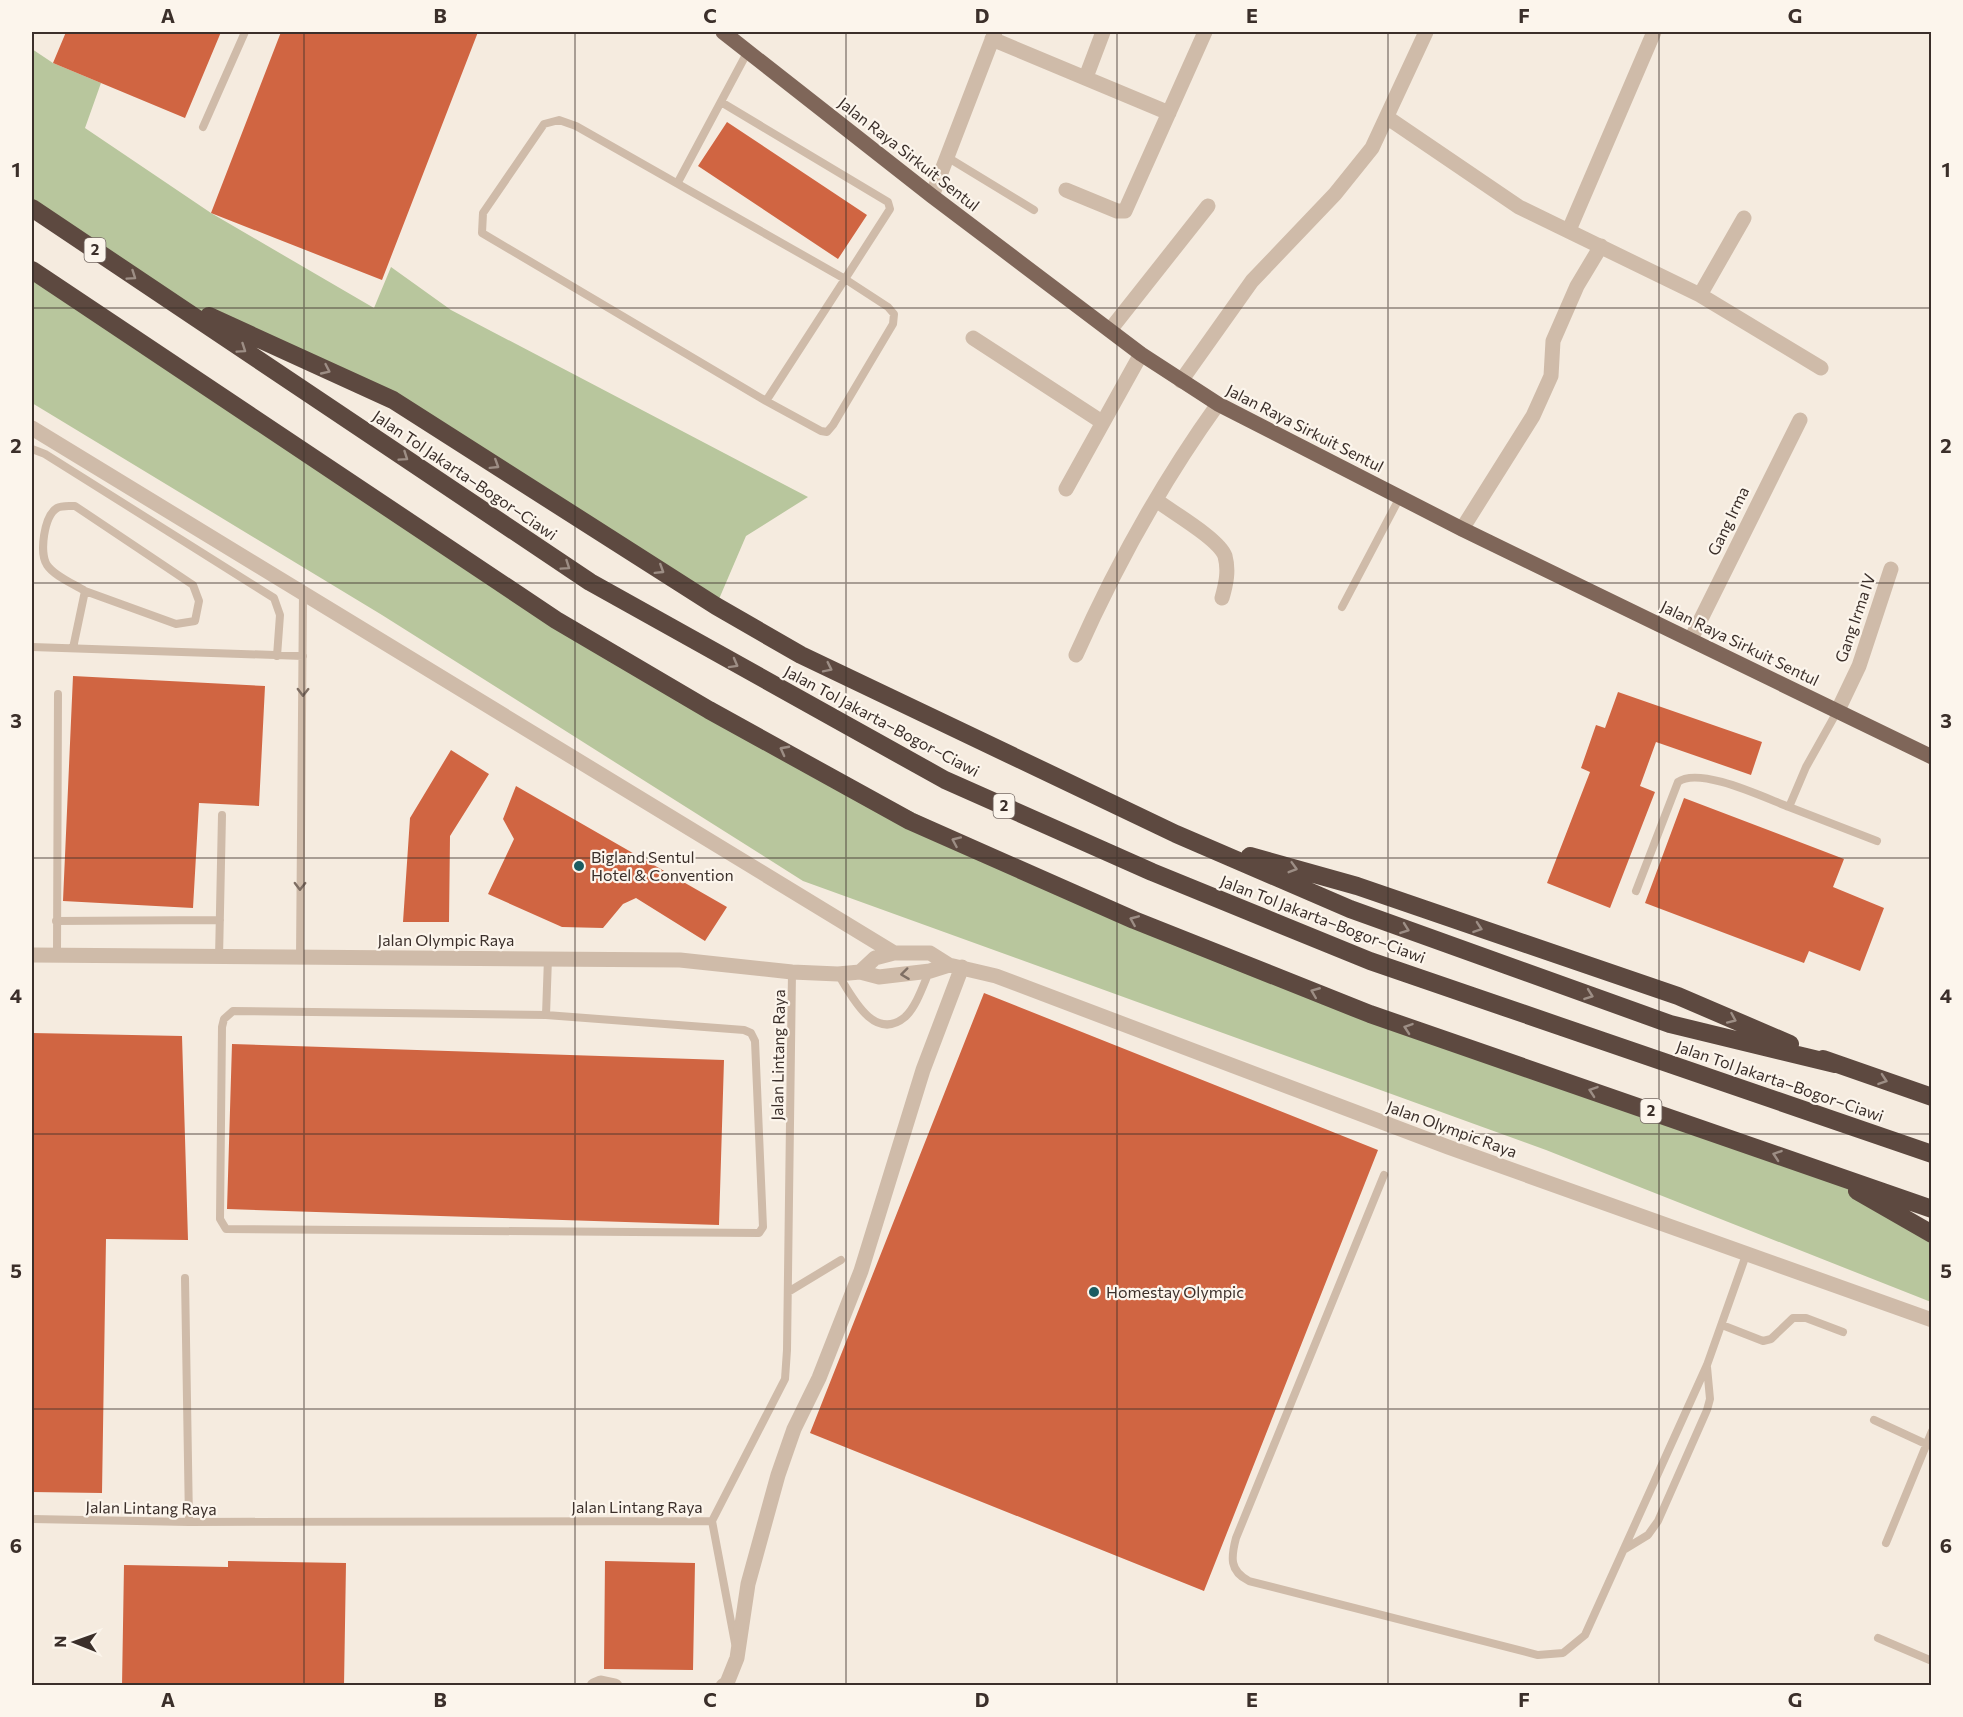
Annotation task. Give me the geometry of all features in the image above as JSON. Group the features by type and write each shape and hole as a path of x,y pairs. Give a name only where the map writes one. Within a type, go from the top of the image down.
{"highway":[{"name":"Jalan Tol Jakarta–Bogor–Ciawi","path":"32,208 590,582 945,780 1152,872 1370,961 1932,1154"},
{"name":"2","path":"32,270 556,620 709,710 910,821 1134,920 1370,1014 1932,1209"},
{"path":"158,293 393,400 716,606 801,655 1176,834 1350,909 1670,1024 1835,1064 1932,1096"},
{"path":"1176,834 1357,886 1678,996 1835,1064"},
{"path":"1818,1169 1932,1234"}],"main road":[{"name":"Jalan Raya Sirkuit Sentul","path":"723,32 932,196 1141,354 1218,404 1462,530 1932,757"}],"street":[{"path":"1086,77 1103,32"},
{"path":"1066,190 1117,211 1125,211 1205,32"},
{"path":"1181,381 1252,281 1335,194 1372,148 1388,118 1426,32"},
{"path":"1569,230 1654,32"},
{"path":"932,196 993,35 1169,113"},
{"path":"1388,118 1519,207 1700,295 1821,368"},
{"path":"1110,330 1208,206"},
{"path":"1700,295 1744,218"},
{"path":"1462,530 1533,416 1551,376 1553,341 1577,286 1601,246"},
{"path":"973,338 1102,422"},
{"path":"1066,489 1141,354"},
{"path":"1076,655 1121,561 1193,438 1218,404"},
{"name":"Gang Irma","path":"1691,639 1800,420"},
{"path":"32,428 303,591 561,753 894,953"},
{"path":"1156,500 1216,544 1224,554 1227,580 1221,598"},
{"name":"Gang Irma IV","path":"1838,710 1862,657 1891,569"},
{"name":"Jalan Olympic Raya","path":"860,972 874,958 894,953 930,953 956,966 996,976 1448,1147 1932,1320"},
{"name":"Jalan Olympic Raya","path":"32,954 219,958 680,960 792,972 838,974 860,972 879,977 956,966"},
{"path":"723,1686 727,1683 737,1658 748,1584 778,1475 794,1429 819,1377 861,1271 956,966"},
{"path":"594,1686 601,1683 615,1686"}],"lane":[{"path":"203,127 245,32"},
{"path":"678,182 748,51"},
{"path":"721,102 888,202 889,214 766,401"},
{"path":"559,120 576,126 678,182 845,279 888,307 894,314 893,324 827,432 820,431 766,401 482,233 483,213 544,124 559,120"},
{"path":"947,157 1034,210"},
{"path":"32,449 55,460 274,598 280,615 277,656"},
{"path":"1342,607 1400,497"},
{"path":"66,505 75,506 193,585 200,601 195,621 176,624 85,591 48,567 42,557 41,547 51,516 56,508 66,505"},
{"path":"73,648 85,591"},
{"path":"300,958 303,591"},
{"path":"32,647 303,656"},
{"path":"57,954 58,694"},
{"path":"1789,807 1806,767 1838,710"},
{"path":"1636,891 1673,788 1682,778 1690,776 1709,778 1877,841"},
{"path":"219,958 222,815"},
{"path":"57,921 220,920"},
{"path":"838,974 864,1014 877,1023 892,1024 905,1017 930,971 930,953"},
{"path":"546,1015 548,958"},
{"name":"Jalan Lintang Raya","path":"32,1519 189,1522 712,1521 784,1379 788,1292 792,972"},
{"path":"233,1011 546,1015 744,1030 751,1033 755,1041 763,1221 759,1233 226,1229 222,1226 222,1027 224,1019 233,1011"},
{"path":"1384,1175 1236,1538 1232,1566 1238,1576 1249,1581 1538,1655 1563,1653 1584,1635 1707,1365 1746,1255"},
{"path":"788,1292 841,1260"},
{"path":"185,1278 189,1522"},
{"path":"1722,1325 1764,1341 1771,1339 1793,1318 1806,1318 1843,1332"},
{"path":"1625,1549 1648,1535 1658,1521 1707,1410 1710,1387 1707,1365"},
{"path":"1874,1420 1926,1444"},
{"path":"1886,1543 1932,1431"},
{"path":"712,1521 737,1658"},
{"path":"1878,1638 1932,1661"}],"green space":[{"path":"32,49 53,63 101,83 85,128 211,213 374,308 391,267 451,310 808,497 746,536 716,606 393,400 158,293 32,208"},
{"path":"32,270 556,620 791,753 1134,920 1818,1169 1931,1234 1931,1302 1546,1150 803,881 382,615 32,403"}],"building":[{"path":"66,32 221,32 185,118 53,63"},
{"path":"281,32 478,32 382,280 211,213"},
{"path":"727,122 867,215 838,259 698,166"},
{"path":"73,676 265,686 259,806 199,803 193,908 63,901"},
{"path":"1618,692 1762,742 1751,775 1656,742 1640,786 1655,792 1610,908 1547,883 1590,772 1581,768 1596,725 1605,728"},
{"path":"451,750 489,774 450,836 449,922 403,922 410,818"},
{"name":"Bigland Sentul Hotel & Convention","path":"516,786 727,907 705,941 636,898 623,904 603,928 562,927 488,894 514,839 503,819"},
{"path":"1684,798 1844,859 1833,887 1884,908 1860,971 1809,951 1804,963 1645,903"},
{"name":"Homestay Olympic","path":"984,993 1378,1150 1204,1591 810,1433"},
{"path":"32,1033 182,1036 188,1240 106,1239 102,1493 32,1492"},
{"path":"232,1044 724,1060 719,1225 227,1209"},
{"path":"228,1561 346,1563 344,1686 122,1686 124,1565 228,1567"},
{"path":"605,1561 695,1563 693,1670 604,1669"}],"place":[{"name":"Bigland Sentul Hotel & Convention","path":"579,866"},
{"name":"Homestay Olympic","path":"1094,1292"}]}
